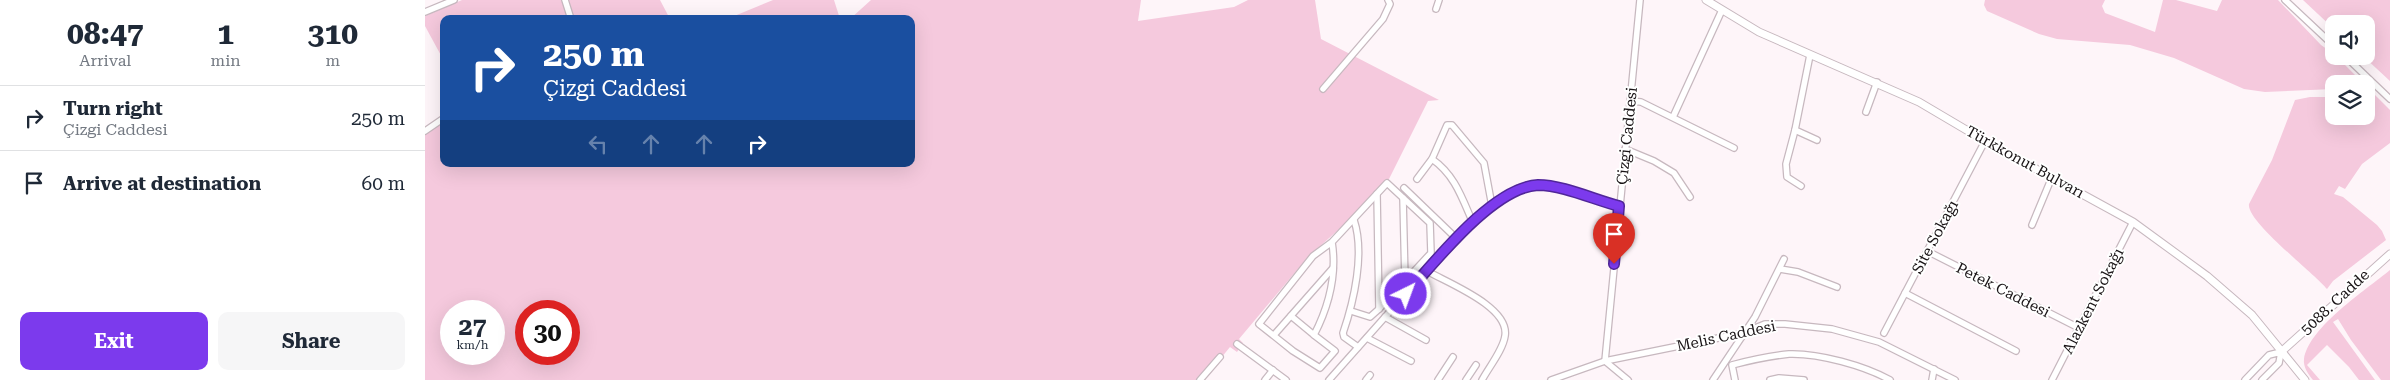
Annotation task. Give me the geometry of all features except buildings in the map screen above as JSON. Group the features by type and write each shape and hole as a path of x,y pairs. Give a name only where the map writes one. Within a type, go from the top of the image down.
{"street":[{"path":"425,12 454,0"},
{"path":"565,0 570,15"},
{"path":"1323,89 1383,19 1390,4 1388,0"},
{"path":"1436,9 1439,0"},
{"name":"Çizgi Caddesi","path":"1605,361 1640,0"},
{"name":"Türkkonut Bulvarı","path":"1706,0 1759,32 1919,102 1985,141 2133,222 2207,276 2252,315 2305,380"},
{"path":"2285,0 2325,38"},
{"path":"1673,118 1722,10"},
{"path":"1801,186 1787,177 1786,164 1810,55"},
{"path":"2354,65 2390,99"},
{"path":"1866,112 1877,82"},
{"path":"1631,101 1641,102 1734,148"},
{"path":"425,131 440,121"},
{"path":"1417,179 1432,159 1447,125 1452,125 1484,163 1492,206"},
{"path":"1795,130 1817,140"},
{"name":"Site Sokağı","path":"1884,333 1985,141"},
{"path":"1625,149 1654,161 1674,173 1690,197"},
{"path":"1432,159 1445,168 1455,181 1473,223"},
{"path":"2032,225 2051,178"},
{"path":"1291,316 1335,351 1320,368 1259,324 1313,256 1332,242 1387,183 1430,223 1431,252 1379,310 1370,317 1351,311"},
{"path":"1329,380 1457,238 1492,206 1518,188 1539,185 1560,188 1619,206"},
{"path":"1404,188 1457,238"},
{"path":"1377,194 1379,310"},
{"path":"1403,198 1405,281"},
{"path":"1354,220 1357,238 1357,273 1351,311 1343,333 1344,337 1358,347"},
{"name":"Alazkent Sokağı","path":"2052,380 2133,222"},
{"path":"1315,335 1328,302 1333,268 1332,242"},
{"name":"Petek Caddesi","path":"1927,251 2079,328"},
{"name":"5088. Cadde","path":"2281,352 2390,254"},
{"path":"1713,380 1755,317 1784,259"},
{"path":"1274,336 1333,268"},
{"path":"1780,269 1798,272 1837,287"},
{"path":"1427,271 1487,304 1499,314 1506,326 1505,338 1482,380"},
{"path":"1905,293 2016,351"},
{"path":"1385,317 1426,340"},
{"name":"Melis Caddesi","path":"1551,380 1605,361 1743,333 1765,324 1785,324 1831,329 1879,342 1955,380"},
{"path":"1367,338 1411,361"},
{"path":"1237,344 1286,380"},
{"path":"2245,380 2269,355 2281,352 2279,363 2262,380"},
{"path":"1735,380 1732,365 1770,356 1792,354 1853,365 1890,380"},
{"path":"1200,380 1220,356"},
{"path":"1438,380 1453,357"},
{"path":"1605,361 1628,380"},
{"path":"1466,380 1476,365"},
{"path":"1932,380 1934,369"},
{"path":"1265,380 1273,370"},
{"path":"1770,380 1779,378 1804,380"}],"shaded area":[{"path":"462,0 660,0 668,15 440,15 440,54 425,26 425,16"},
{"path":"773,0 834,0 839,15 737,15"},
{"path":"871,0 1141,0 1138,21 1234,7 1248,0 1315,0 1321,39 1439,100 1428,101 1387,183 1308,257 1239,339 1243,343 1237,352 1230,347 1203,380 425,380 425,130 440,119 440,167 915,167 915,15 854,15"},
{"path":"1985,0 2105,0 2102,6 2105,13 2155,32 2163,0 2176,0 2217,11 2222,0 2278,0 2325,48 2325,65 2345,65 2355,75 2325,75 2325,89 2265,92 2244,89 2174,58 2130,45 2057,39 2039,34 1987,11 1984,5"},
{"path":"2303,0 2390,0 2390,81 2373,65 2375,65 2375,15 2325,15 2325,21"},
{"path":"2375,95 2390,110 2390,143 2362,164 2345,189 2339,186 2334,194 2343,197 2377,225 2386,240 2333,281 2327,289 2269,234 2251,212 2249,204 2272,160 2295,100 2325,97 2325,125 2375,125"},
{"path":"2390,270 2390,380 2381,380 2338,319 2333,322 2375,380 2359,380 2327,345 2307,365 2320,380 2313,380 2305,368 2304,359 2308,347 2316,334 2340,310"}],"route":[{"path":"1406,294 1450,244 1491,207 1518,188 1539,185 1560,188 1619,206 1614,264"}]}
